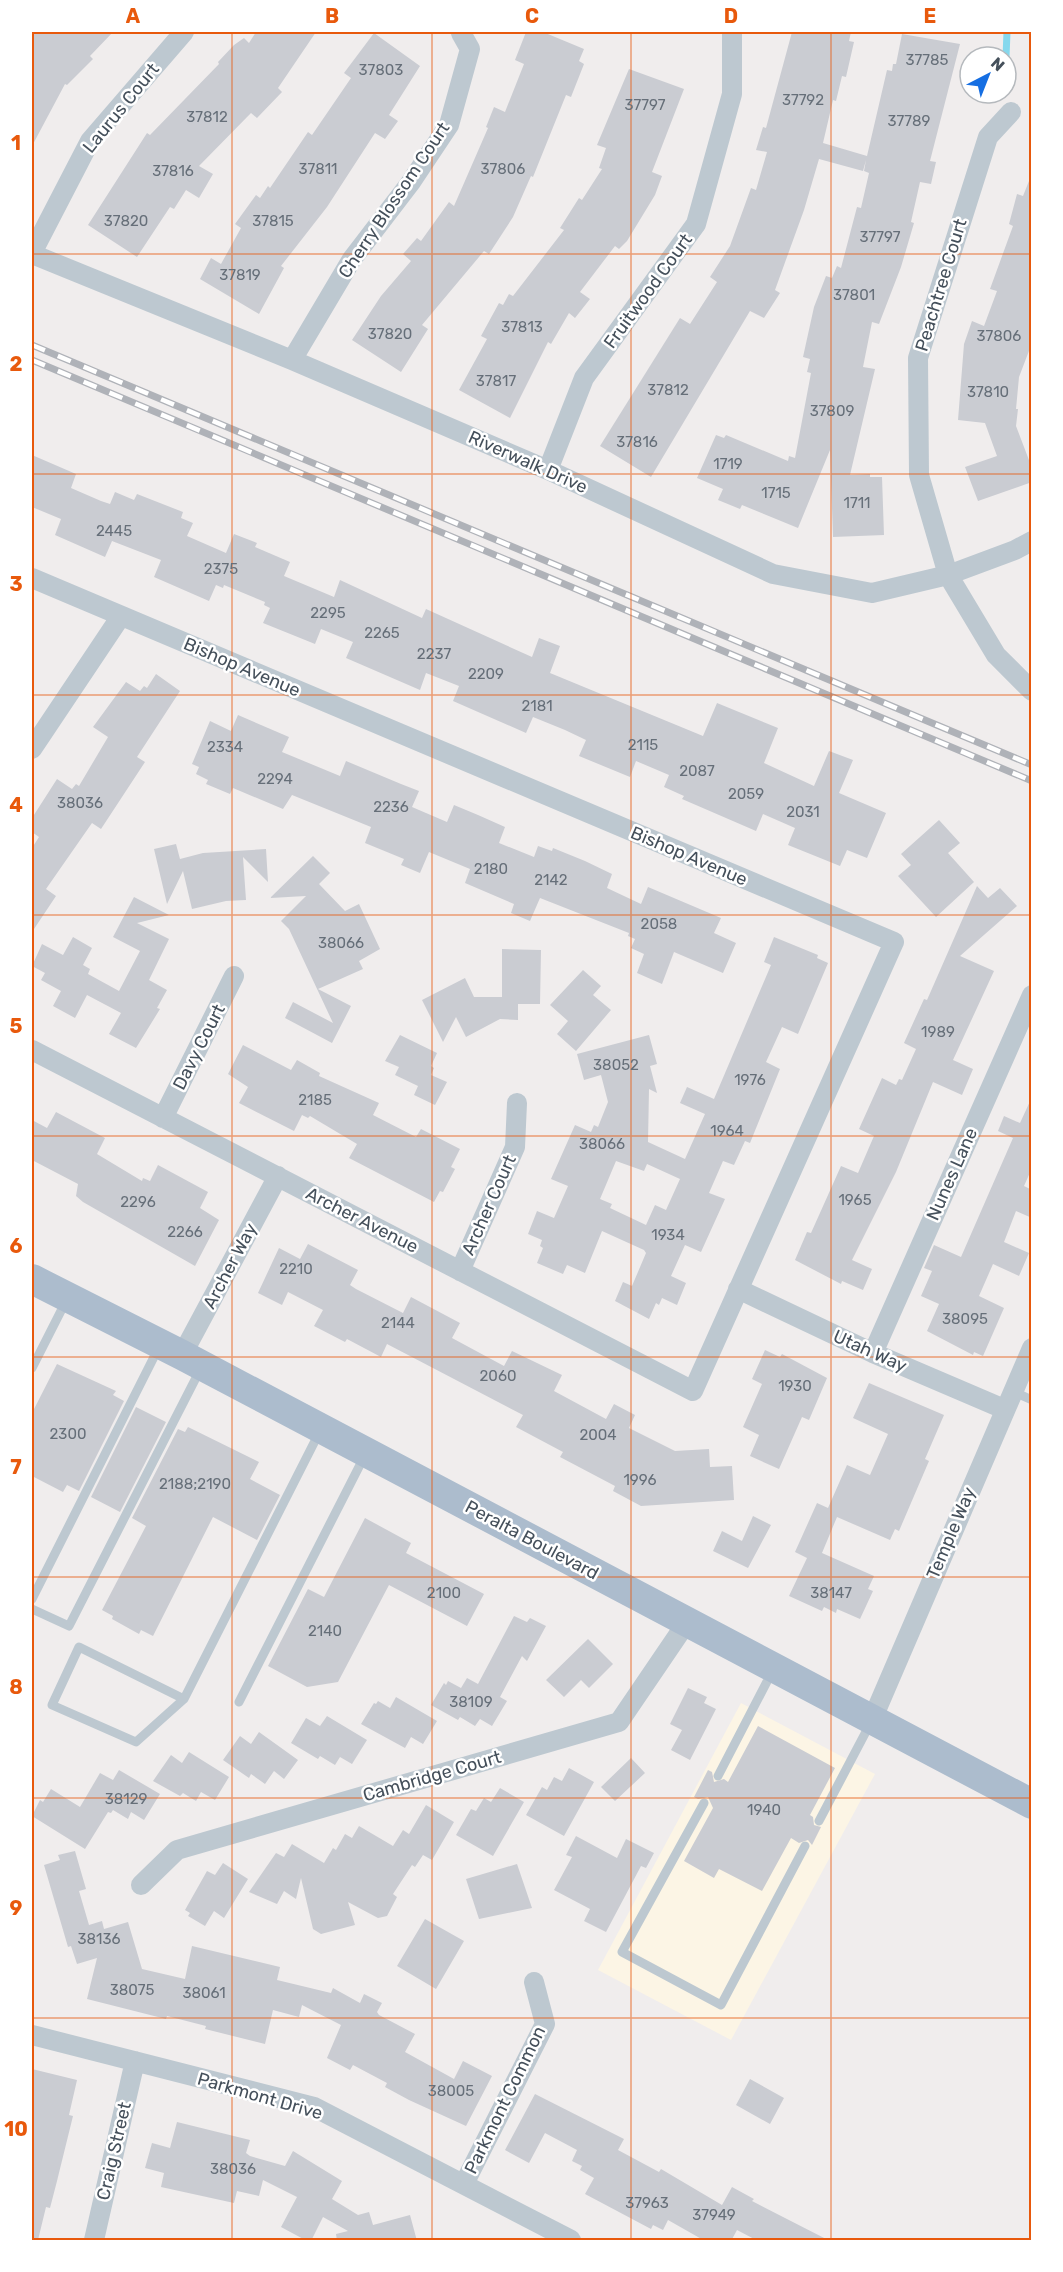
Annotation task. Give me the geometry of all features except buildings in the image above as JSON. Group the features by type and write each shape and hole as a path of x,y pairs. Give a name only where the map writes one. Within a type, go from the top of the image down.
{"main road":[{"name":"Peralta Boulevard","path":"32,1279 366,1452 1032,1804"}],"street":[{"name":"Laurus Court","path":"32,254 90,141 184,32"},
{"name":"Cherry Blossom Court","path":"292,360 352,259 411,182 448,125 470,50 460,33"},
{"name":"Fruitwood Court","path":"548,470 584,378 696,224 732,94 732,33"},
{"name":"Peachtree Court","path":"1011,112 987,137 918,358 919,475 948,575 996,655 1032,691"},
{"name":"Riverwalk Drive","path":"32,254 292,360 548,470 773,574 872,593 948,575 1015,550 1032,541"},
{"name":"Bishop Avenue","path":"32,578 894,942 693,1391"},
{"path":"32,749 122,616"},
{"name":"Davy Court","path":"163,1118 234,976"},
{"name":"Nunes Lane","path":"873,1353 1032,995"},
{"name":"Archer Avenue","path":"32,1050 693,1391"},
{"name":"Archer Court","path":"459,1271 514,1147 517,1103"},
{"name":"Archer Way","path":"181,1355 278,1176"},
{"name":"Utah Way","path":"738,1288 873,1353 1008,1400"},
{"name":"Temple Way","path":"872,1720 1032,1348"},
{"name":"Cambridge Court","path":"141,1885 177,1850 619,1722 687,1622"},
{"name":"Parkmont Common","path":"464,2184 545,2024 534,1982"},
{"name":"Parkmont Drive","path":"32,2035 314,2107 571,2241"},
{"name":"Craig Street","path":"94,2241 135,2061"}],"lane":[{"path":"32,1368 68,1297"},
{"path":"32,1599 181,1355"},
{"path":"32,1609 69,1626 181,1355"},
{"path":"1008,1400 1032,1400"},
{"path":"184,1698 80,1647 52,1705 136,1742 184,1698 321,1429"},
{"path":"239,1702 366,1452"},
{"path":"718,1776 774,1668"},
{"path":"819,1821 872,1720"},
{"path":"704,1803 622,1952 721,2005 805,1846"}],"shaded area":[{"path":"741,1703 875,1774 731,2040 598,1970"}],"waterway":[{"path":"1006,45 1007,32"}],"railway":[{"path":"32,345 1032,765"},
{"path":"32,360 1032,781"}]}
